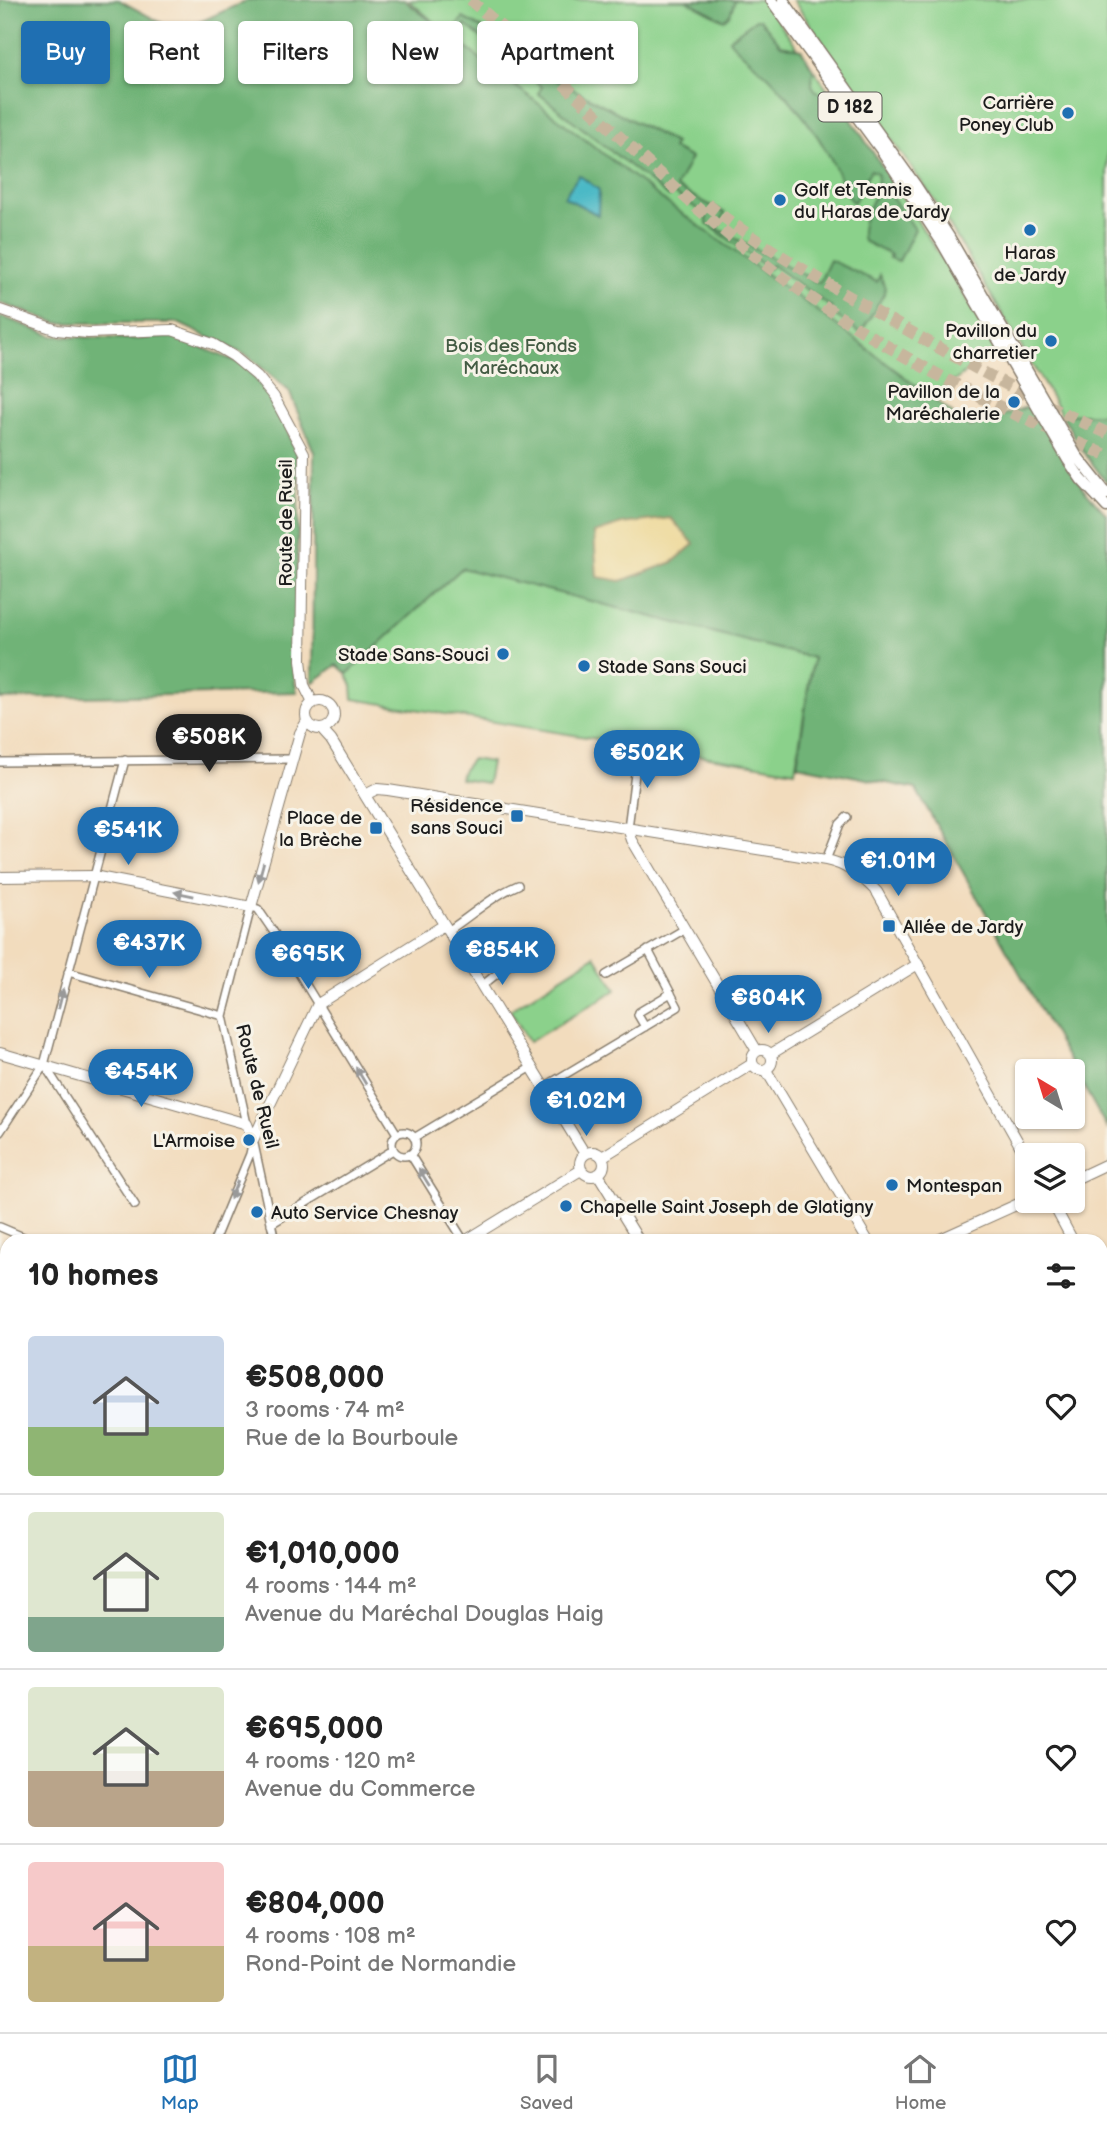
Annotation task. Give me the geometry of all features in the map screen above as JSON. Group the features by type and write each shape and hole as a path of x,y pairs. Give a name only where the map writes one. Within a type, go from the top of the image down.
{"main road":[{"name":"D 182","path":"771,0 882,151 941,241 1068,460 1087,487 1107,507"},
{"name":"D 182","path":"783,0 916,186 949,237 1076,456 1107,494"}],"street":[{"name":"Route de Rueil","path":"0,310 57,330 88,333 172,330 192,336 214,344 233,356 248,368 274,397 304,453 301,660 304,685 313,703"},
{"path":"299,738 322,727 334,717 332,708 325,702 313,703 307,709 307,720 322,727 331,740 585,1154"},
{"name":"Route de Rueil","path":"273,1234 252,1132 223,1016 292,759 307,720"},
{"path":"638,751 628,828 632,840 757,1051"},
{"path":"0,762 292,759"},
{"path":"0,1132 44,1065 125,760"},
{"path":"365,794 377,789 628,828 826,860 855,872 877,892 1019,1143"},
{"path":"826,860 840,824 847,817"},
{"path":"0,877 93,876 258,909 397,1135"},
{"path":"217,1234 250,1154 252,1132 318,1003 473,915 490,900 518,885"},
{"path":"606,975 684,930"},
{"path":"483,985 503,968 552,943"},
{"path":"544,1087 678,1007 648,950"},
{"path":"771,1054 918,964"},
{"path":"68,972 223,1016"},
{"path":"645,1027 639,1012 671,993"},
{"path":"766,1070 756,1069 752,1064 752,1057 757,1051 763,1050 771,1054"},
{"path":"0,1053 252,1132"},
{"path":"766,1070 772,1063 771,1054"},
{"path":"602,1157 752,1064"},
{"path":"44,1065 135,1205"},
{"path":"414,1138 532,1067"},
{"path":"766,1070 864,1234"},
{"path":"408,1133 414,1138 416,1145 410,1154 403,1156 393,1150 393,1140 397,1135 408,1133"},
{"path":"271,1224 393,1150"},
{"path":"592,1152 602,1157 604,1165 598,1174 591,1176 581,1170 581,1160 585,1154 592,1152"},
{"path":"410,1154 460,1234"},
{"path":"1085,1174 1107,1164"},
{"path":"476,1234 581,1170"},
{"path":"598,1174 635,1234"},
{"path":"952,1234 1015,1205"},
{"path":"1058,1213 1069,1234"},
{"path":"0,1227 16,1234"}],"green space":[{"name":"Bois des Fonds Maréchaux","path":"0,0 119,0 158,21 124,21 124,84 224,84 224,21 202,21 248,0 404,0 431,21 367,21 367,84 463,84 463,45 477,56 477,84 513,84 666,202 826,317 970,427 1032,405 1083,488 1107,515 1107,1128 1085,1089 1085,1059 1068,1059 916,789 797,765 813,658 462,568 347,674 337,665 312,683 314,452 289,391 248,356 178,323 58,323 0,303"},
{"name":"Golf et Tennis du Haras de Jardy","path":"408,0 763,0 885,171 970,304 996,350 929,400 508,84 638,84 638,21 477,21 477,58 463,46 463,21 433,21"},
{"path":"686,0 735,0 730,15 724,20"},
{"name":"Haras de Jardy","path":"793,0 1107,0 1107,414 1062,415 935,201"},
{"path":"463,18 477,25 477,34 465,25 463,27 463,21 460,21"},
{"path":"756,19 760,19 781,45 801,49 813,69 812,85 815,90 842,105 889,177 889,194 915,229 899,261 889,258 891,255 863,241 863,224 876,190 877,173 871,170 854,202 851,201 830,157 803,117 772,80 729,39"},
{"path":"538,84 563,84 675,143 672,148 691,158 676,187 725,213 718,229 819,283 830,260 877,282 880,275 885,288 884,294 861,333 830,312 832,308 772,265 769,269 707,224 706,215 672,192 669,197 538,93 542,87"},
{"path":"0,316 53,336 137,339 174,336 242,364 276,401 299,460 297,692 0,699"},
{"path":"1107,414 1107,483 1082,450 1062,415"},
{"name":"Stade Sans Souci","path":"462,568 813,658 795,771 353,699 347,674"},
{"path":"472,759 491,762 487,783 460,779 462,771"},
{"path":"595,956 616,990 529,1042 510,1010"}],"sand":[{"path":"671,518 694,544 673,562 621,581 597,577 594,533 622,524"}],"water":[{"path":"579,175 599,190 598,215 564,197"}],"tunnel":[{"path":"470,0 714,223 800,290 872,337 949,381 1107,455"},
{"path":"707,204 786,259 898,325 1016,389 1107,433"}],"place":[{"name":"Carrière Poney Club","path":"1068,113"},
{"name":"Golf et Tennis du Haras de Jardy","path":"780,200"},
{"name":"Haras de Jardy","path":"1030,230"},
{"name":"Pavillon du charretier","path":"1051,341"},
{"name":"Pavillon de la Maréchalerie","path":"1014,402"},
{"name":"Stade Sans-Souci","path":"503,654"},
{"name":"Stade Sans Souci","path":"584,666"},
{"name":"Résidence sans Souci","path":"517,816"},
{"name":"Place de la Brèche","path":"376,828"},
{"name":"Allée de Jardy","path":"889,926"},
{"name":"L'Armoise","path":"249,1140"},
{"name":"Montespan","path":"892,1185"},
{"name":"Chapelle Saint Joseph de Glatigny","path":"566,1206"},
{"name":"Auto Service Chesnay","path":"257,1212"}]}
